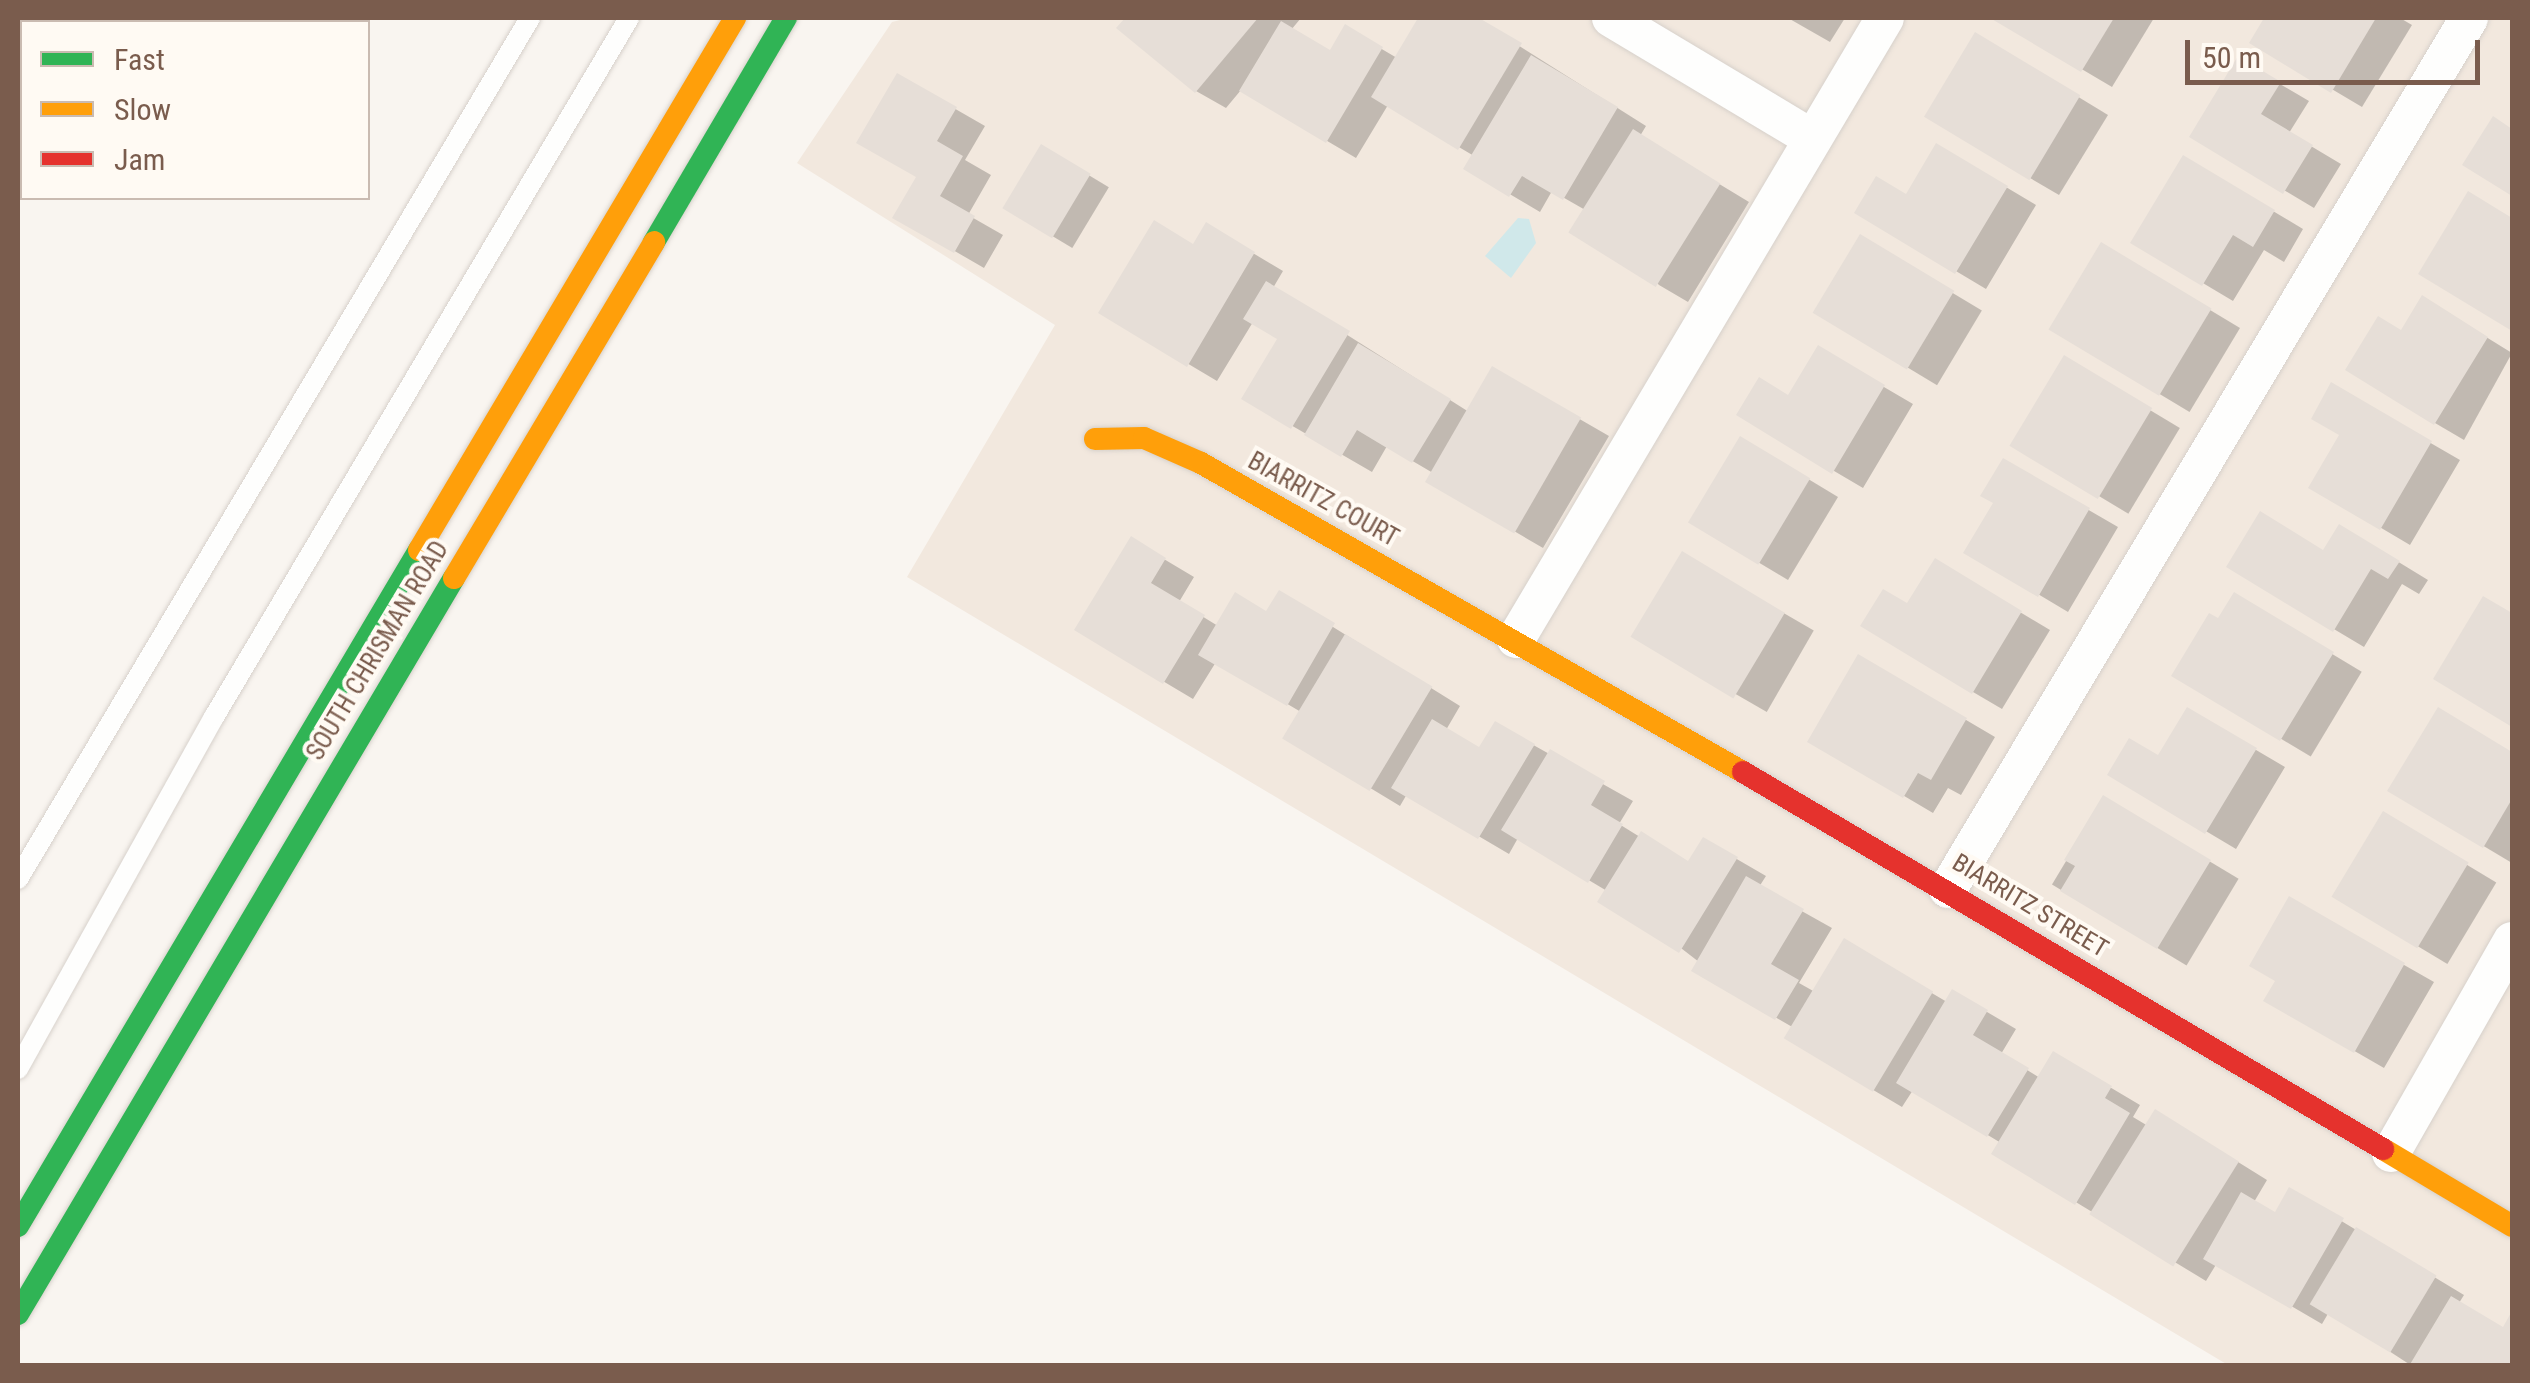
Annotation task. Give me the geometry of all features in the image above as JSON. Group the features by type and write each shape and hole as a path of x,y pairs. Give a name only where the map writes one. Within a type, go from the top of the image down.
{"street":[{"name":"SOUTH CHRISMAN ROAD","path":"18,1226 735,18"},
{"name":"SOUTH CHRISMAN ROAD","path":"18,1314 786,18"},
{"path":"1611,18 1813,139"},
{"path":"1516,639 1885,18"},
{"path":"1948,890 2469,18"},
{"name":"BIARRITZ COURT","path":"1095,439 1144,438 1201,464 1516,639"},
{"name":"BIARRITZ STREET","path":"1516,639 1948,890 2512,1226"},
{"path":"2391,1153 2512,942"}],"lane":[{"path":"18,880 530,18"},
{"path":"18,1069 214,717 629,18"}],"shaded area":[{"path":"908,18 2512,18 2512,1365 2228,1365 907,577 1055,325 797,163 892,22"}],"water":[{"path":"1518,218 1529,219 1536,243 1511,278 1485,256"}],"building":[{"path":"1125,18 1258,18 1195,93 1116,28"},
{"path":"1418,18 1479,18 1522,43 1458,150 1371,97"},
{"path":"1990,18 2114,18 2081,72"},
{"path":"2264,18 2376,18 2331,93 2249,43"},
{"path":"1281,21 1330,50 1345,24 1383,47 1326,143 1239,91"},
{"path":"1975,32 2080,95 2029,180 1924,117"},
{"path":"1531,55 1618,107 1563,200 1522,176 1509,197 1463,169"},
{"path":"2238,56 2281,82 2261,114 2313,145 2283,194 2189,137"},
{"path":"897,73 957,107 937,141 963,156 940,196 975,216 954,253 892,218 916,177 856,143"},
{"path":"2493,116 2512,129 2512,196 2462,165"},
{"path":"1633,129 1720,184 1656,287 1568,232"},
{"path":"1936,143 2008,186 1955,274 1854,213 1876,176 1906,194"},
{"path":"1041,144 1091,174 1052,238 1002,208"},
{"path":"2183,155 2275,210 2253,247 2233,235 2202,286 2130,243"},
{"path":"2468,191 2512,218 2512,331 2418,274"},
{"path":"1154,220 1193,244 1206,222 1255,252 1187,367 1098,313"},
{"path":"1860,234 1954,291 1907,370 1813,313"},
{"path":"2101,242 2212,308 2159,396 2048,329"},
{"path":"1266,281 1350,331 1291,429 1241,399 1277,339 1243,319"},
{"path":"2422,295 2488,337 2434,425 2345,370 2378,316 2401,330"},
{"path":"1358,343 1451,399 1412,463 1357,430 1341,457 1304,435"},
{"path":"1818,345 1885,385 1832,474 1736,415 1759,377 1788,395"},
{"path":"2064,355 2152,408 2098,499 2009,446"},
{"path":"1492,366 1581,418 1514,534 1425,482"},
{"path":"2331,382 2432,441 2380,530 2308,488 2339,435 2311,419"},
{"path":"1740,436 1810,478 1758,565 1688,523"},
{"path":"2003,458 2090,508 2038,597 1963,553 1993,503 1980,496"},
{"path":"2260,511 2323,550 2339,524 2400,561 2388,579 2371,569 2333,632 2226,567"},
{"path":"1131,536 1166,558 1151,583 1205,615 1163,684 1074,630"},
{"path":"1682,551 1785,613 1733,699 1630,637"},
{"path":"1935,558 2022,611 1972,694 1860,626 1883,589 1907,603"},
{"path":"1279,590 1335,623 1287,706 1198,655 1235,592 1266,611"},
{"path":"2234,592 2334,652 2280,741 2171,676 2209,613 2218,618"},
{"path":"2483,596 2512,613 2512,727 2433,679"},
{"path":"1345,634 1432,687 1370,791 1282,739"},
{"path":"1858,654 1967,718 1931,780 1918,773 1903,798 1807,742"},
{"path":"2187,707 2257,748 2205,834 2107,775 2129,738 2158,755"},
{"path":"2438,707 2512,752 2512,799 2483,848 2387,791"},
{"path":"1432,719 1479,747 1495,721 1535,744 1478,839 1391,788"},
{"path":"1550,749 1605,781 1591,805 1623,824 1588,883 1501,830"},
{"path":"2103,795 2211,860 2157,949 2060,891 2075,866 2064,860"},
{"path":"2383,811 2469,863 2417,948 2331,897"},
{"path":"1641,831 1688,861 1703,837 1738,857 1679,953 1597,902"},
{"path":"1746,876 1804,909 1771,964 1799,980 1775,1020 1691,971"},
{"path":"2289,896 2405,963 2354,1053 2263,1001 2275,981 2249,966"},
{"path":"1844,938 1933,992 1873,1092 1784,1038"},
{"path":"1952,989 1988,1010 1973,1035 2029,1068 1987,1137 1896,1083"},
{"path":"2053,1051 2112,1086 2105,1098 2130,1113 2075,1205 1991,1154"},
{"path":"2155,1109 2239,1161 2173,1267 2089,1214"},
{"path":"2289,1187 2344,1218 2291,1309 2203,1259 2241,1192 2275,1212"},
{"path":"2356,1227 2437,1275 2390,1353 2310,1304"},
{"path":"2451,1296 2503,1327 2512,1311 2512,1366 2409,1366"}],"traffic: fast":[{"path":"654,242 786,18"},
{"path":"18,1226 419,550"},
{"path":"18,1314 454,578"}],"traffic: slow":[{"path":"419,550 735,18"},
{"path":"454,578 654,242"},
{"path":"1095,439 1144,438 1201,463 1743,772"},
{"path":"2383,1149 2512,1226"}],"traffic: jam":[{"path":"1743,772 2383,1149"}]}
